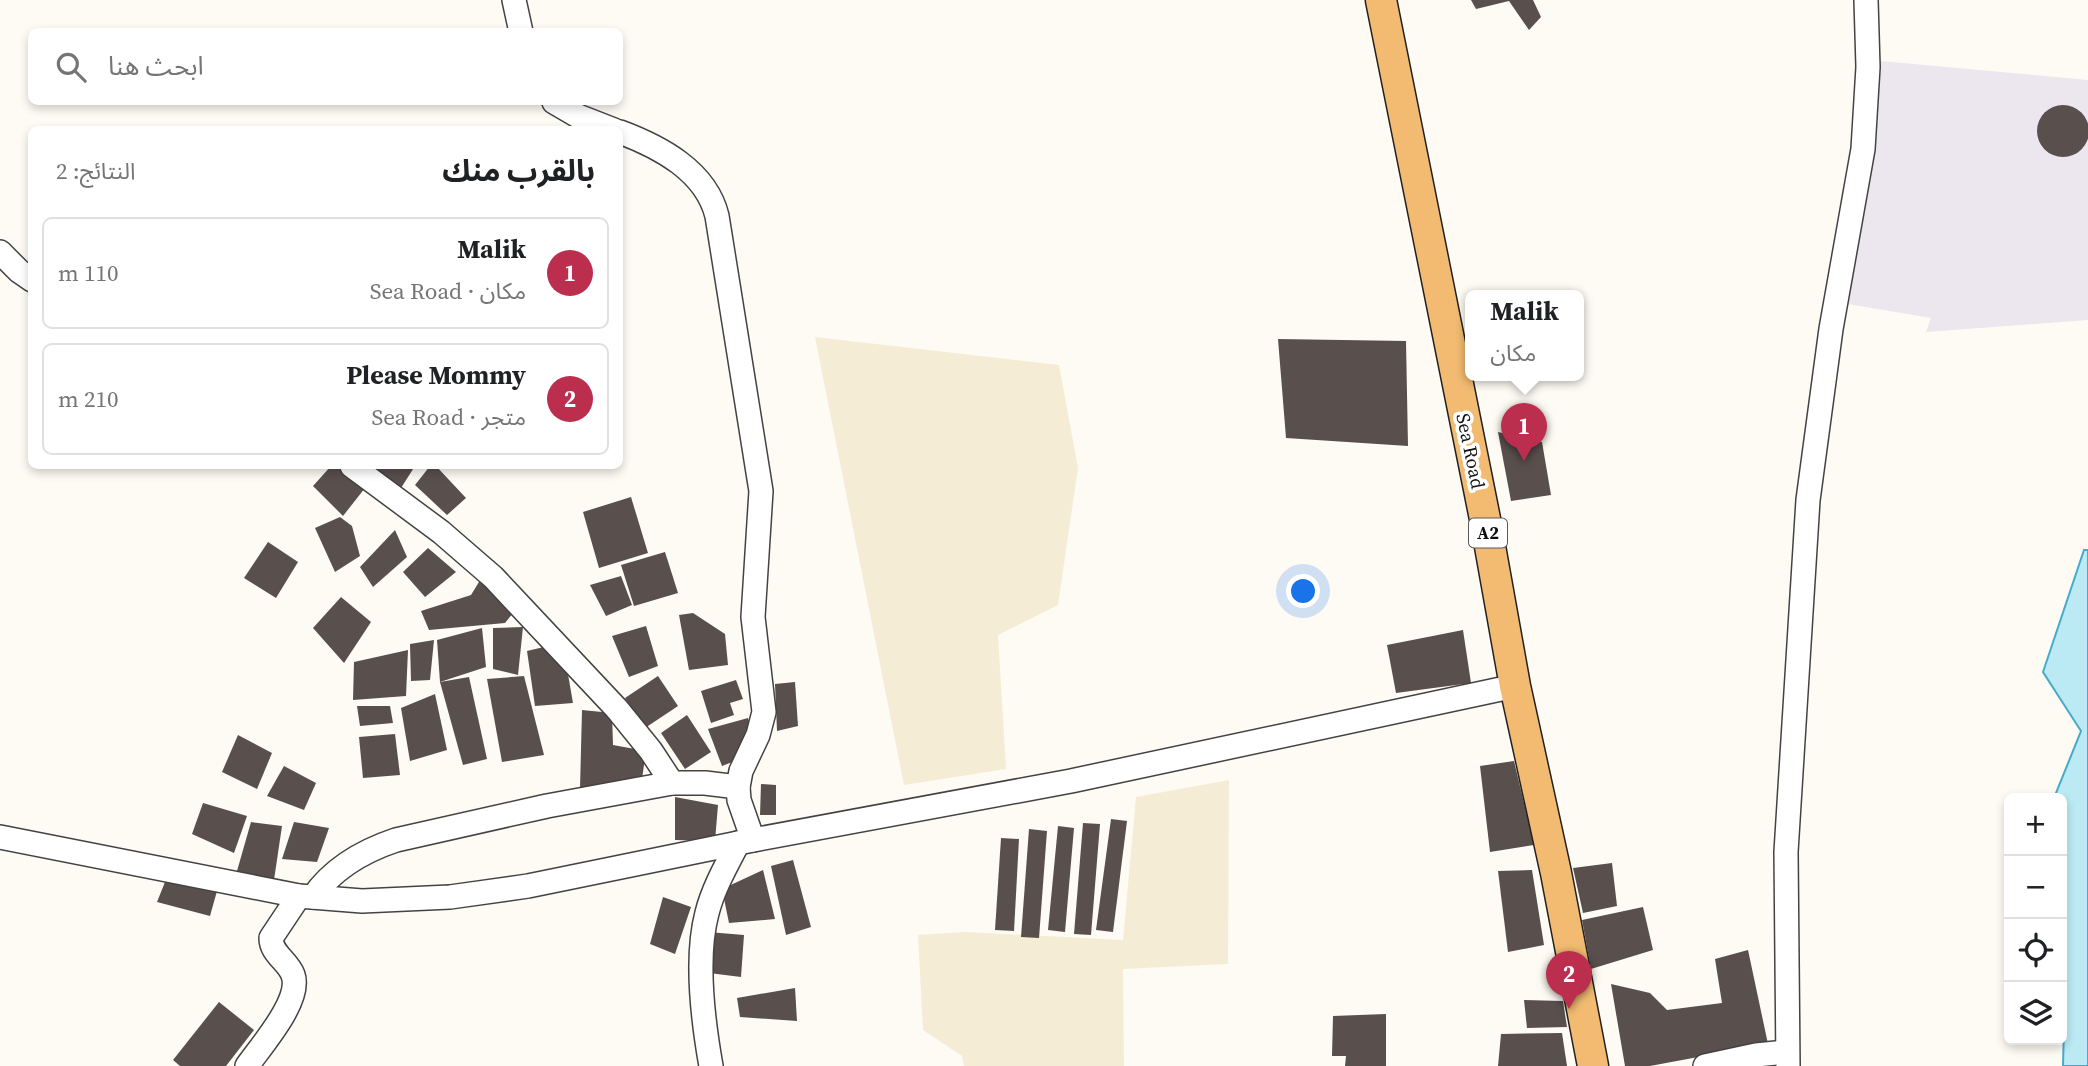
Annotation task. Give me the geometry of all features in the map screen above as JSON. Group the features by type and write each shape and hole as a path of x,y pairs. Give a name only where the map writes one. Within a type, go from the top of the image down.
{"main road":[{"name":"Sea Road","path":"1381,0 1486,524 1515,686 1559,887 1592,1066"}],"street":[{"path":"514,0 520,28"},
{"path":"1705,1066 1756,1055 1788,1059 1786,852 1808,500 1831,329 1863,149 1868,67 1866,0"},
{"path":"559,105 604,126"},
{"path":"623,133 669,156 705,186 715,205 761,491 753,617 764,712 758,736 741,771 738,788 745,842 711,900 702,940 702,988 711,1066"},
{"path":"0,252 28,277"},
{"path":"356,469 441,532 494,577 617,709 651,751 672,783"},
{"path":"0,837 306,897 386,901 489,892 1110,773 1515,686"},
{"path":"247,1066 280,1019 291,997 294,979 288,965 271,946 271,938 306,897 341,867 375,847 547,806 672,783 705,783 738,788"}],"shaded area":[{"path":"1881,61 2088,80 2088,320 1926,332 1931,318 1848,304"},
{"path":"815,337 1059,365 1078,468 1058,605 998,635 1006,769 904,785"},
{"path":"1229,780 1228,964 1123,969 1124,1066 964,1066 962,1056 923,1030 918,935 965,932 1123,940 1136,797"}],"water":[{"path":"2084,550 2088,550 2088,1066 2063,1066 2064,1045 2067,1045 2067,793 2056,793 2081,731 2043,672"}],"building":[{"path":"1471,0 1533,0 1541,17 1529,30 1509,1 1476,9"},
{"path":"2063,105 2082,112 2089,131 2082,150 2063,157 2044,150 2037,131 2044,112"},
{"path":"1278,339 1406,341 1408,446 1286,438"},
{"path":"1498,432 1542,442 1551,495 1511,501"},
{"path":"328,469 342,469 365,488 343,516 313,486"},
{"path":"375,469 413,469 401,488"},
{"path":"428,469 439,469 466,498 447,515 415,485"},
{"path":"631,497 648,553 599,568 583,512"},
{"path":"340,517 352,526 360,556 335,572 315,528"},
{"path":"395,530 407,557 373,587 360,567"},
{"path":"268,542 298,562 276,598 244,578"},
{"path":"428,548 456,572 425,597 403,572"},
{"path":"665,552 678,593 634,606 621,565"},
{"path":"621,576 632,605 606,616 590,585"},
{"path":"482,577 513,613 505,623 429,630 421,611 471,595"},
{"path":"341,597 371,622 344,663 313,628"},
{"path":"693,613 725,634 728,665 689,670 679,615"},
{"path":"646,626 658,666 629,677 612,636"},
{"path":"523,627 518,675 493,669 493,628"},
{"path":"482,628 486,667 440,682 437,640"},
{"path":"1463,630 1471,683 1396,693 1387,645"},
{"path":"434,640 430,680 411,681 410,644"},
{"path":"548,646 565,657 573,703 535,706 527,651"},
{"path":"408,650 406,696 353,700 354,662"},
{"path":"524,676 544,755 502,762 487,679"},
{"path":"658,676 678,706 645,728 625,698"},
{"path":"469,677 487,759 463,765 440,682"},
{"path":"736,680 743,699 730,703 734,715 711,723 701,691"},
{"path":"795,682 798,726 777,731 775,684"},
{"path":"435,694 447,750 410,761 401,708"},
{"path":"357,706 390,706 393,723 360,726"},
{"path":"582,710 612,713 613,745 646,751 641,786 580,789"},
{"path":"687,715 711,752 685,769 661,733"},
{"path":"748,718 753,735 740,759 722,766 708,729"},
{"path":"395,734 400,775 363,778 359,737"},
{"path":"238,735 272,753 257,789 222,772"},
{"path":"1514,761 1534,845 1490,852 1480,766"},
{"path":"284,766 316,783 304,810 267,796"},
{"path":"761,784 776,785 776,815 760,815"},
{"path":"675,797 718,805 715,841 675,840"},
{"path":"203,803 247,816 234,853 192,834"},
{"path":"1111,819 1127,821 1113,932 1096,930"},
{"path":"251,822 282,826 274,880 237,871"},
{"path":"294,822 329,828 317,862 282,859"},
{"path":"1083,823 1100,824 1091,935 1074,934"},
{"path":"1058,826 1074,828 1065,932 1048,930"},
{"path":"1029,829 1047,831 1039,938 1021,937"},
{"path":"1001,838 1019,839 1014,931 995,930"},
{"path":"793,860 811,927 786,935 771,866"},
{"path":"1612,863 1617,906 1583,913 1573,868"},
{"path":"763,870 775,919 729,923 722,889"},
{"path":"1532,870 1544,945 1508,952 1498,871"},
{"path":"167,877 217,891 210,916 157,902"},
{"path":"663,897 691,907 675,954 650,944"},
{"path":"1643,907 1653,950 1591,969 1582,920"},
{"path":"708,932 744,935 741,977 709,973"},
{"path":"1748,950 1768,1044 1650,1066 1625,1066 1611,984 1650,993 1667,1010 1722,1003 1715,959"},
{"path":"795,988 797,1021 740,1017 737,998"},
{"path":"1524,1000 1563,1001 1567,1027 1527,1028"},
{"path":"219,1002 254,1030 226,1066 180,1066 173,1060"},
{"path":"1386,1014 1386,1066 1345,1066 1346,1056 1332,1056 1333,1016"},
{"path":"1562,1033 1567,1066 1498,1066 1501,1034"}],"place":[{"name":"Malik","path":"1524,461"},
{"name":"Please Mommy","path":"1569,1009"}]}
